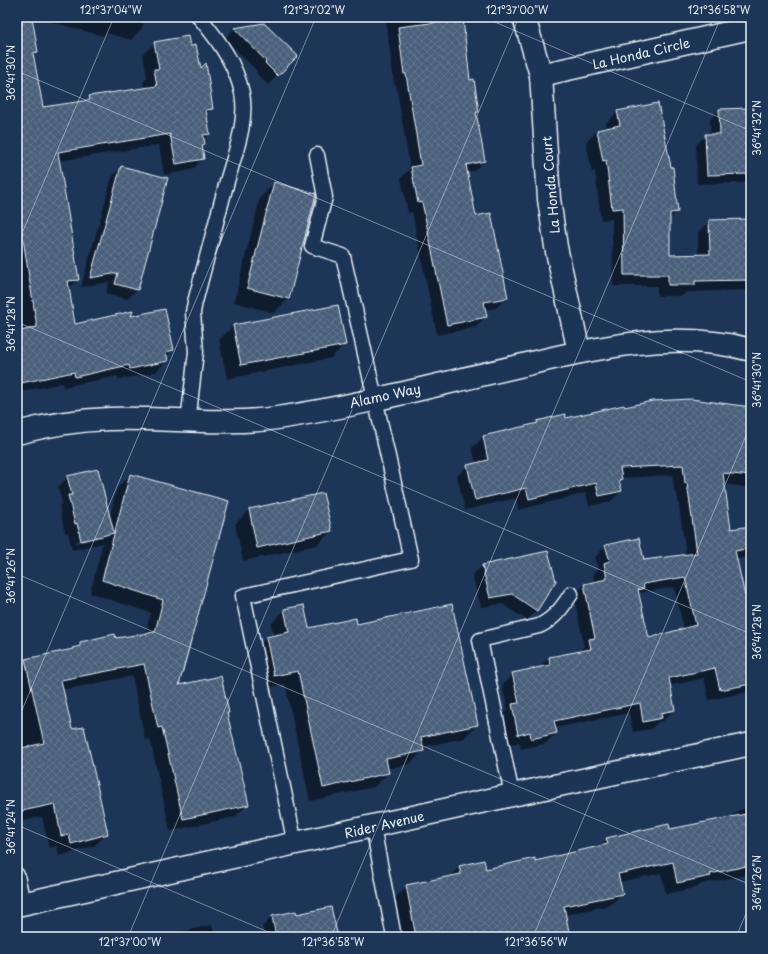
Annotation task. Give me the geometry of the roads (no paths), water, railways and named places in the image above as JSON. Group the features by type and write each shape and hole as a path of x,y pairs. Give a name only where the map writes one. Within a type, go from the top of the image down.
{"street":[{"name":"La Honda Court","path":"524,17 541,75 549,199 556,247 579,352"},
{"name":"La Honda Circle","path":"541,75 741,30"},
{"name":"Alamo Way","path":"17,432 61,423 104,419 235,422 277,418 376,398 579,352 654,340 708,341 751,350"},
{"name":"Rider Avenue","path":"20,905 512,795 751,744"}],"lane":[{"path":"188,422 196,352 193,312 239,137 243,105 239,83 229,58 212,33 198,17"},
{"path":"295,844 243,596 411,559 384,444 376,398 344,256 312,246 325,197 317,155"},
{"path":"512,795 480,640 539,626 561,609 571,594"},
{"path":"373,827 394,937"},
{"path":"17,875 20,905"}]}
